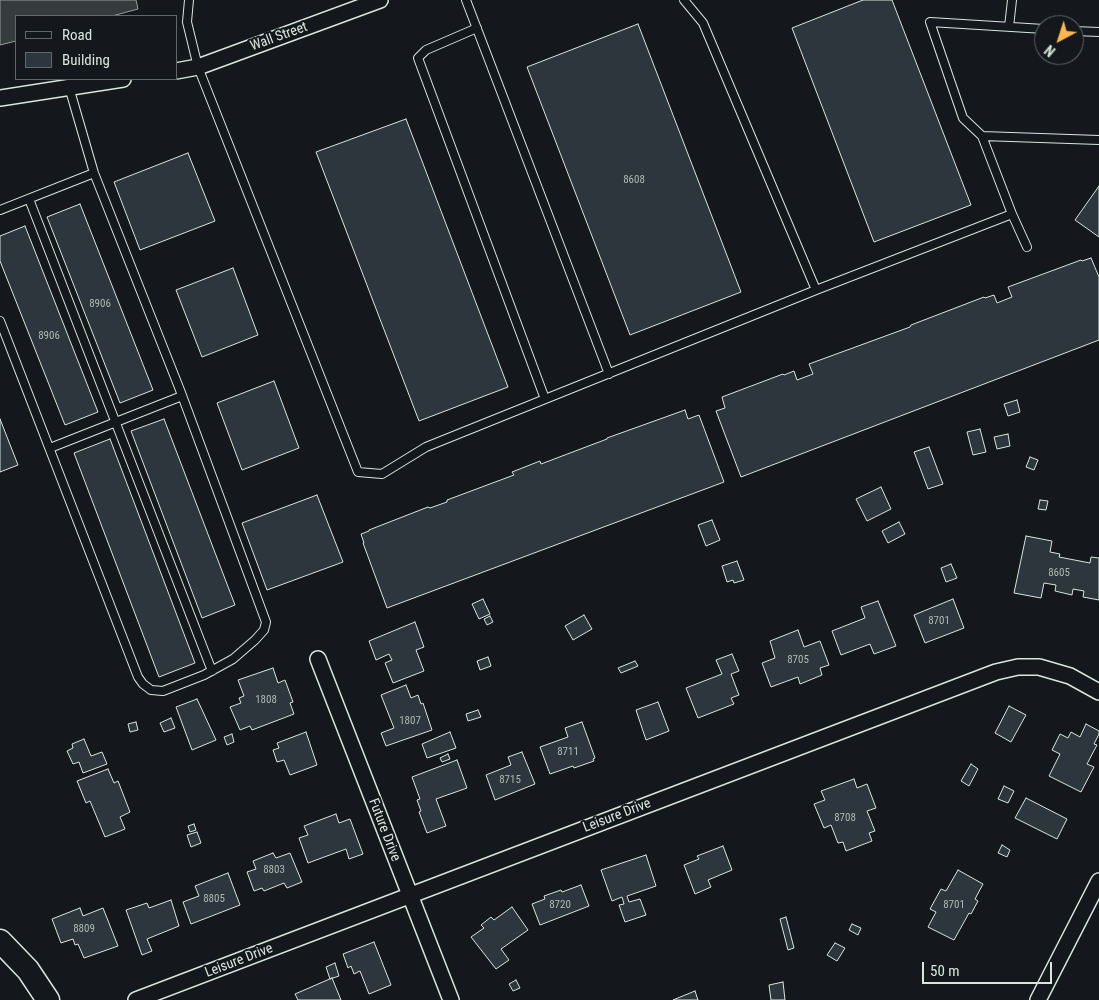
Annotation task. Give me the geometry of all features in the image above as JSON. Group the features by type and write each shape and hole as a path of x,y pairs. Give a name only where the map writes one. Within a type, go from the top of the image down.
{"street":[{"name":"Wall Street","path":"178,71 198,67 380,0"},
{"path":"0,98 116,80"},
{"name":"Future Drive","path":"318,659 450,1000"},
{"name":"Leisure Drive","path":"136,1000 996,672 1018,667 1039,667 1070,676 1099,692"},
{"path":"1038,1000 1099,881"},
{"path":"0,941 28,970 48,1000"}],"lane":[{"path":"189,0 187,22 198,67 358,472 382,474 426,447 816,290 1012,214"},
{"path":"466,0 608,374"},
{"path":"684,0 703,23 816,290"},
{"path":"1009,27 1012,0"},
{"path":"1027,247 1012,214 982,136 963,118 930,22 1034,28"},
{"path":"476,28 426,50 418,58 545,399"},
{"path":"1084,31 1099,32"},
{"path":"0,321 138,677 151,690 163,691 212,671 233,659 264,630 266,622 182,396 94,173 69,87"},
{"path":"982,136 1099,140"},
{"path":"0,210 94,173"},
{"path":"29,199 212,671"},
{"path":"50,448 182,396"}],"shaded area":[{"path":"0,0 136,0 138,9 116,15 15,15 15,41 0,45"}],"building":[{"path":"863,0 892,0 971,205 874,242 792,28"},
{"path":"638,24 741,292 630,335 527,67"},
{"path":"406,119 508,387 419,421 316,152"},
{"path":"188,153 215,221 140,250 114,182"},
{"path":"1099,186 1099,237 1075,220"},
{"path":"80,204 153,390 120,403 47,217"},
{"path":"25,226 98,412 65,425 0,261 0,236"},
{"path":"1091,258 1099,277 1099,340 741,477 716,411 725,408 722,397 794,371 797,380 813,374 809,364 910,327 984,297 994,295 997,303 1012,297 1008,287"},
{"path":"233,268 258,335 202,357 176,290"},
{"path":"274,381 299,448 242,470 217,403"},
{"path":"1017,400 1020,412 1008,416 1004,404"},
{"path":"685,410 688,419 699,415 724,482 387,608 361,534 514,475 512,472 540,461 541,464"},
{"path":"0,419 18,465 0,472"},
{"path":"164,419 235,605 202,618 131,431"},
{"path":"980,429 986,452 973,455 967,432"},
{"path":"1008,434 1010,446 997,449 994,437"},
{"path":"110,439 195,663 159,677 74,453"},
{"path":"929,447 943,484 928,489 914,452"},
{"path":"1030,457 1038,460 1034,470 1026,467"},
{"path":"881,487 891,509 867,521 856,499"},
{"path":"317,495 343,562 267,590 242,523"},
{"path":"1040,500 1048,501 1046,510 1038,509"},
{"path":"712,520 720,540 706,546 698,525"},
{"path":"899,522 905,534 888,543 882,531"},
{"path":"1026,536 1052,541 1050,552 1060,554 1059,557 1090,563 1091,557 1099,558 1099,600 1083,597 1084,591 1073,589 1072,595 1055,591 1056,585 1044,583 1041,598 1014,593"},
{"path":"737,561 744,580 734,583 733,580 727,582 722,566"},
{"path":"951,564 957,578 946,582 941,568"},
{"path":"483,599 490,614 479,619 472,604"},
{"path":"953,599 964,628 925,643 914,615"},
{"path":"878,601 896,646 874,654 870,644 841,655 832,631 865,618 861,607"},
{"path":"584,615 592,629 573,640 565,626"},
{"path":"490,616 493,622 487,625 484,619"},
{"path":"415,622 424,647 416,650 424,671 393,683 385,663 392,660 389,654 376,660 369,641"},
{"path":"798,630 804,647 820,641 829,665 820,668 822,675 800,684 798,677 771,687 762,663 775,658 770,641"},
{"path":"732,654 739,671 731,674 739,695 731,698 734,704 698,718 686,688 722,674 716,660"},
{"path":"488,657 491,666 480,670 477,661"},
{"path":"635,661 638,666 621,673 618,668"},
{"path":"273,668 278,683 285,680 293,702 290,703 294,714 252,730 250,726 240,730 230,707 241,703 239,698 244,696 238,680"},
{"path":"406,685 411,698 418,695 421,704 423,703 432,730 386,746 381,733 394,728 381,695"},
{"path":"197,699 216,740 192,750 176,707"},
{"path":"658,702 669,731 646,740 636,710"},
{"path":"1009,706 1026,715 1011,742 995,733"},
{"path":"478,710 481,717 468,721 466,714"},
{"path":"171,718 175,728 164,732 160,723"},
{"path":"136,722 138,730 130,732 128,724"},
{"path":"582,722 595,758 593,759 594,761 550,774 540,747 568,737 565,728"},
{"path":"1086,724 1099,731 1099,734 1094,744 1097,745 1087,764 1094,767 1081,792 1049,776 1060,754 1052,750 1060,734 1068,738 1071,732 1080,737"},
{"path":"306,732 317,765 290,775 284,760 277,762 273,750 279,748 277,743"},
{"path":"450,732 456,748 427,758 422,744"},
{"path":"232,734 234,742 227,745 224,737"},
{"path":"84,739 91,756 102,752 107,764 83,773 79,762 73,764 67,751 73,748 72,744"},
{"path":"522,752 535,784 495,800 486,775 511,765 508,757"},
{"path":"448,754 450,759 442,762 440,758"},
{"path":"457,760 467,788 436,799 446,826 427,833 419,812 421,811 417,800 420,799 412,777"},
{"path":"971,764 978,769 969,786 961,781"},
{"path":"108,769 114,783 118,781 130,812 120,817 125,829 105,837 90,801 86,803 77,781"},
{"path":"854,779 857,788 867,784 876,808 867,811 875,831 869,833 872,841 846,851 843,842 838,843 831,825 824,828 814,804 825,800 821,791"},
{"path":"1004,786 1014,791 1008,803 998,799"},
{"path":"1026,798 1067,819 1057,839 1015,818"},
{"path":"336,814 339,823 350,819 363,854 349,859 346,849 308,863 299,838 308,835 304,826"},
{"path":"194,824 196,830 190,832 188,826"},
{"path":"197,832 201,843 191,847 187,835"},
{"path":"1002,845 1010,850 1007,857 998,853"},
{"path":"723,846 732,870 708,880 711,887 695,894 684,865 699,859 697,856"},
{"path":"273,853 276,858 290,853 302,882 287,888 284,883 264,891 262,888 254,891 247,872 256,869 253,861"},
{"path":"646,855 656,886 627,896 629,902 640,899 646,915 625,922 619,905 624,904 622,897 612,901 601,870"},
{"path":"958,870 983,884 975,899 978,901 954,940 928,927 936,912 930,909 941,889 946,891"},
{"path":"228,873 240,905 191,924 183,902 199,896 195,886"},
{"path":"581,885 589,906 540,925 532,904 545,899 544,896"},
{"path":"171,900 179,926 147,939 152,951 142,955 126,910 147,903 149,908"},
{"path":"512,907 528,930 501,949 509,960 496,969 471,937 484,928 481,925 491,917 494,920"},
{"path":"80,908 83,916 103,908 118,946 84,958 78,944 75,945 73,939 61,943 52,919"},
{"path":"786,917 794,948 788,950 780,919"},
{"path":"852,924 861,928 858,935 849,930"},
{"path":"374,942 391,985 369,994 360,971 354,974 351,966 348,968 343,954"},
{"path":"835,943 845,948 837,961 827,955"},
{"path":"335,963 339,976 330,979 326,967"},
{"path":"332,978 341,1000 298,1000 295,994"},
{"path":"516,980 520,988 513,991 509,984"},
{"path":"783,982 785,1000 771,1000 769,985"},
{"path":"695,991 698,1000 673,1000"}]}
